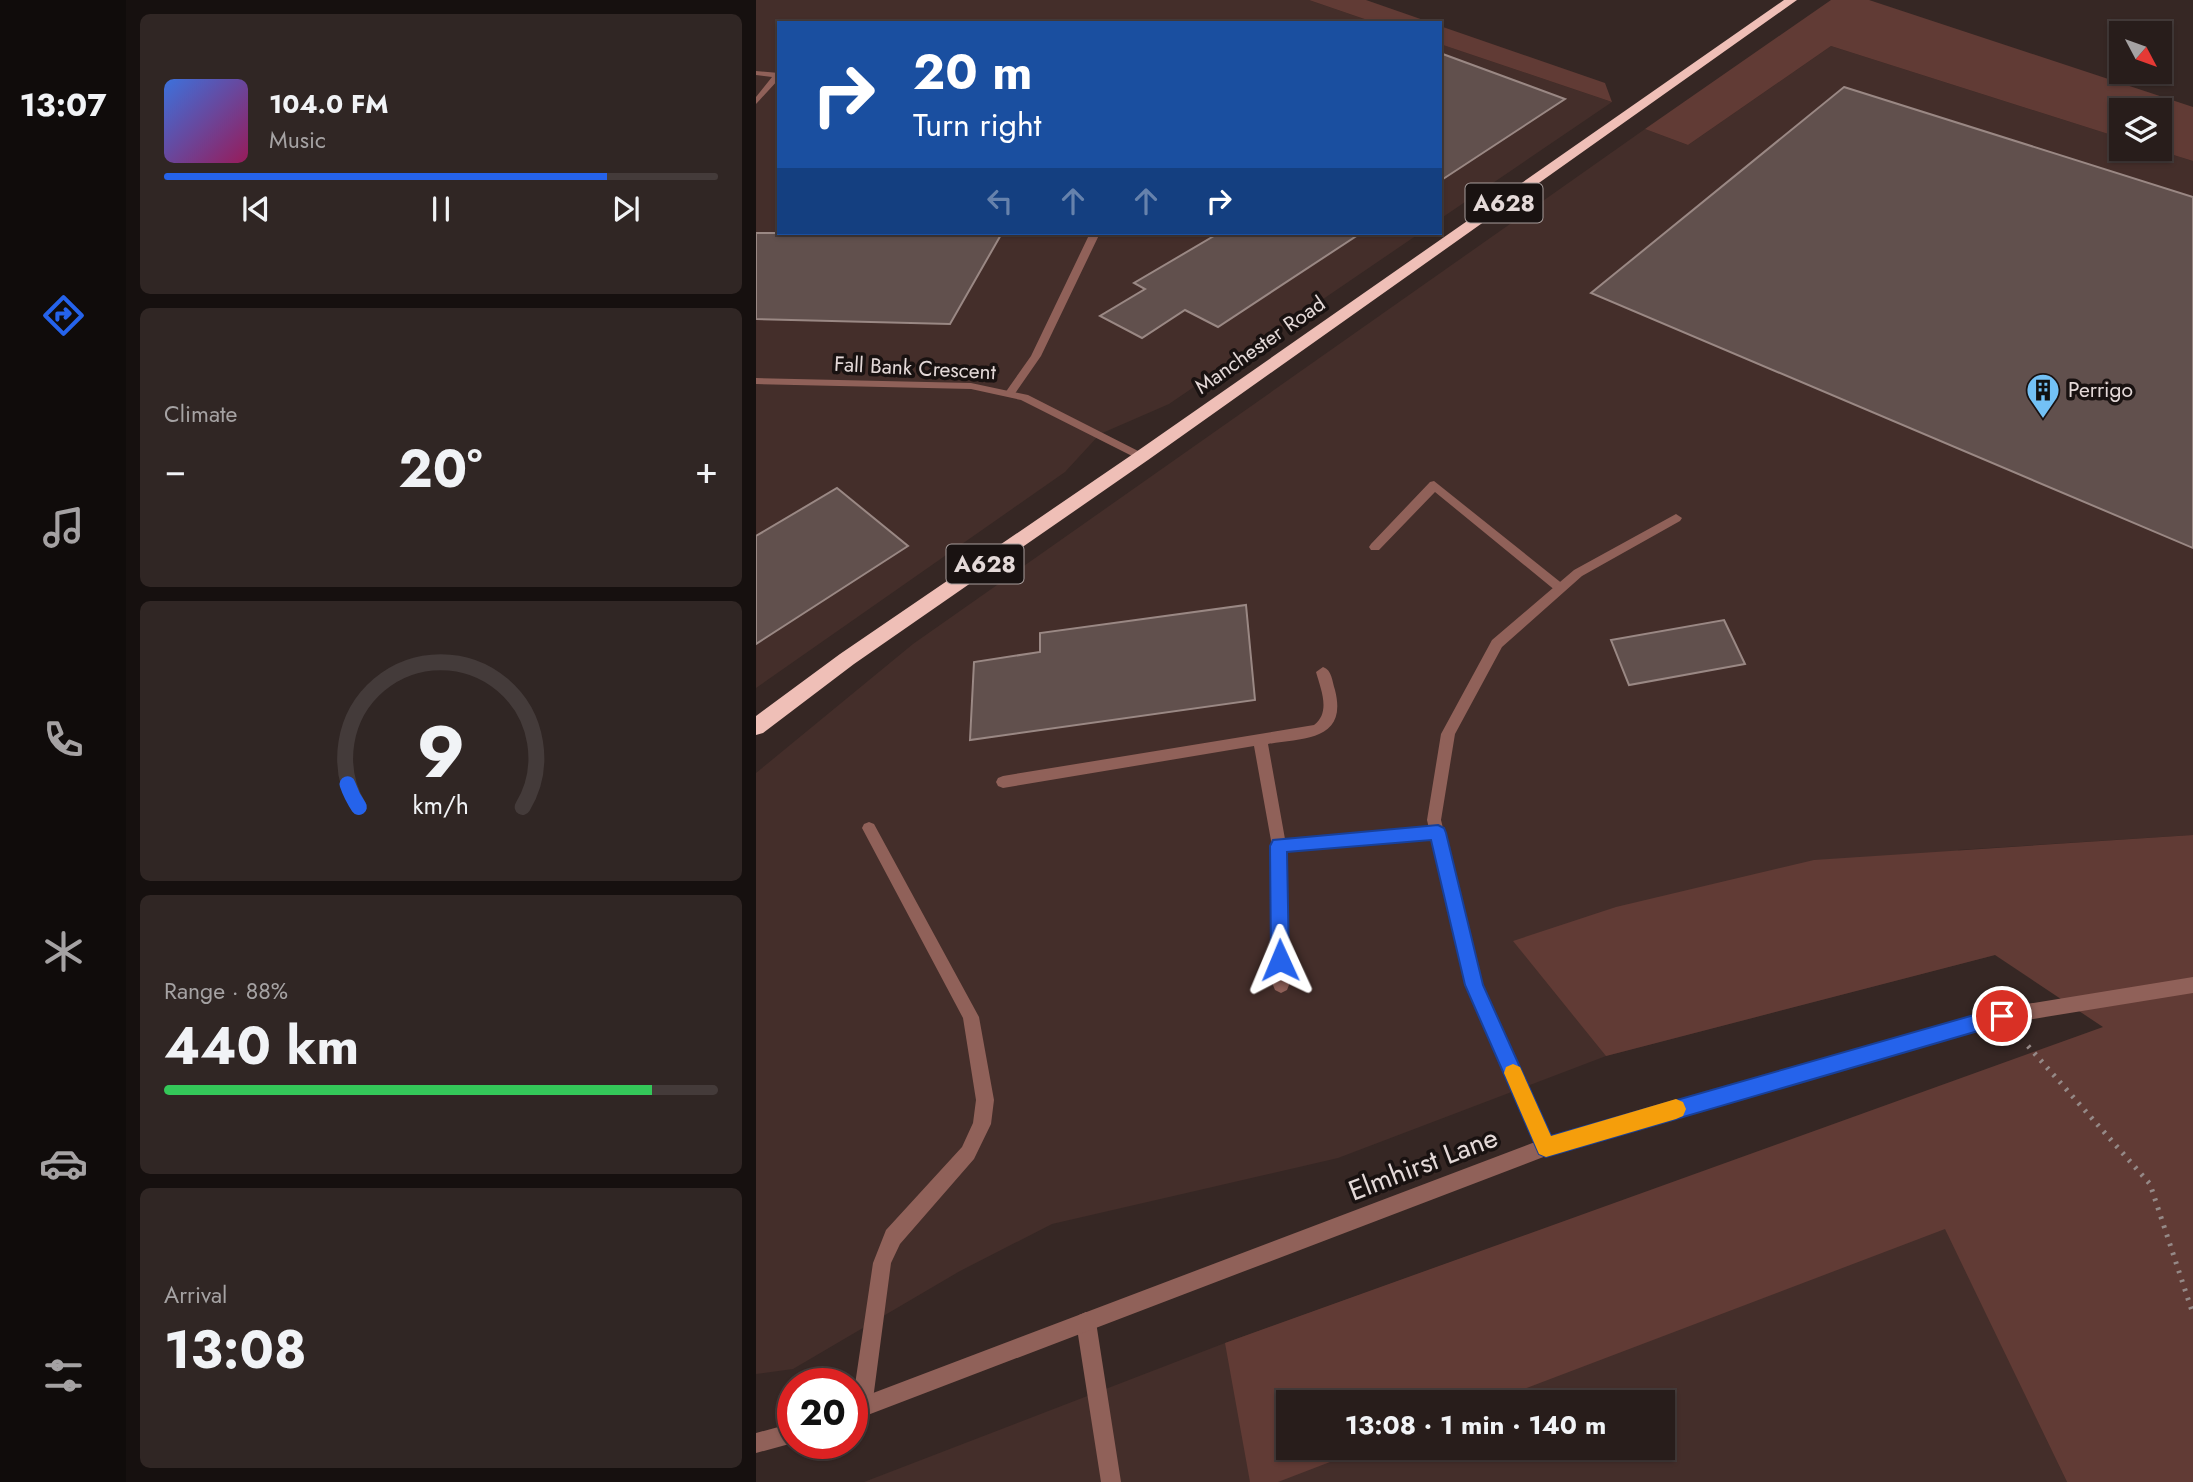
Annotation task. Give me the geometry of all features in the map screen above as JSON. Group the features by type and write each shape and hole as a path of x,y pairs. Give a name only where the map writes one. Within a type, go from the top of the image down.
{"highway":[{"name":"Manchester Road","path":"756,727 847,659 1142,456 1791,0"}],"street":[{"path":"756,73 777,75"},
{"path":"756,102 777,76"},
{"path":"1010,393 1036,356 1094,235"},
{"name":"Fall Bank Crescent","path":"756,381 971,386 1010,393 1024,397 1142,456"},
{"path":"1376,547 1434,485 1560,588"},
{"path":"1546,1147 1474,985 1434,820 1448,734 1497,644 1578,573 1676,518"},
{"path":"1003,782 1317,730 1327,724 1332,714 1323,672"},
{"path":"1260,740 1279,846 1281,985"},
{"path":"864,1368 882,1263 892,1237 968,1153 982,1124 985,1100 971,1017 869,828"},
{"path":"1279,846 1438,833"},
{"name":"Elmhirst Lane","path":"868,1405 1546,1147 2002,1016 2193,985"},
{"path":"1086,1322 1111,1482"},
{"path":"756,1443 777,1437"}],"path":[{"path":"2002,1016 2150,1184 2193,1314"}],"shaded area":[{"path":"756,0 1309,0 1370,21 777,21 777,235 1417,235 1169,404 1100,434 1065,472 756,688"},
{"path":"1309,0 1366,0 1426,21 1370,21"},
{"path":"1831,0 1869,0 2109,79 2109,84 2123,84 2166,98 2109,98 2109,134 1831,46 1688,145 1645,129"},
{"path":"1442,27 1605,83 1612,102 1442,45"},
{"path":"1442,45 1612,102 1442,218"},
{"path":"1831,46 2109,134 2109,161 2172,161 2172,155 2193,161 2193,835 1958,850 1995,955 1606,1056 1338,1158 1052,1224 960,1271 795,1368 777,1368 777,1371 756,1374 756,773 913,644 1645,129 1688,145"},
{"path":"2172,100 2193,107 2193,161 2172,155"},
{"path":"2193,835 2193,1482 2067,1482 1945,1229 1522,1390 1276,1390 1276,1460 1335,1460 1278,1482 1250,1482 1225,1343 2103,1027 1995,955 1606,1056 1513,941 1616,907 1814,860"},
{"path":"1881,1108 1946,1229 2067,1482 864,1482 1225,1343"}],"building":[{"path":"1442,54 1565,99 1442,180"},
{"name":"Perrigo","path":"1844,87 2193,197 2193,548 1591,293"},
{"path":"756,233 1001,235 950,324 756,319"},
{"path":"1216,235 1358,235 1218,327 1185,310 1142,338 1100,316 1145,289 1134,283"},
{"path":"837,488 908,546 756,644 756,536"},
{"path":"1246,605 1255,700 970,740 974,662 1040,652 1040,633"},
{"path":"1724,620 1745,664 1629,685 1611,640"}],"slow traffic":[{"path":"1513,1073 1546,1147 1676,1109"}],"place":[{"name":"Perrigo","path":"2043,420"}],"route":[{"path":"1280,960 1279,846 1438,833 1474,985 1546,1147 2002,1016"}]}
